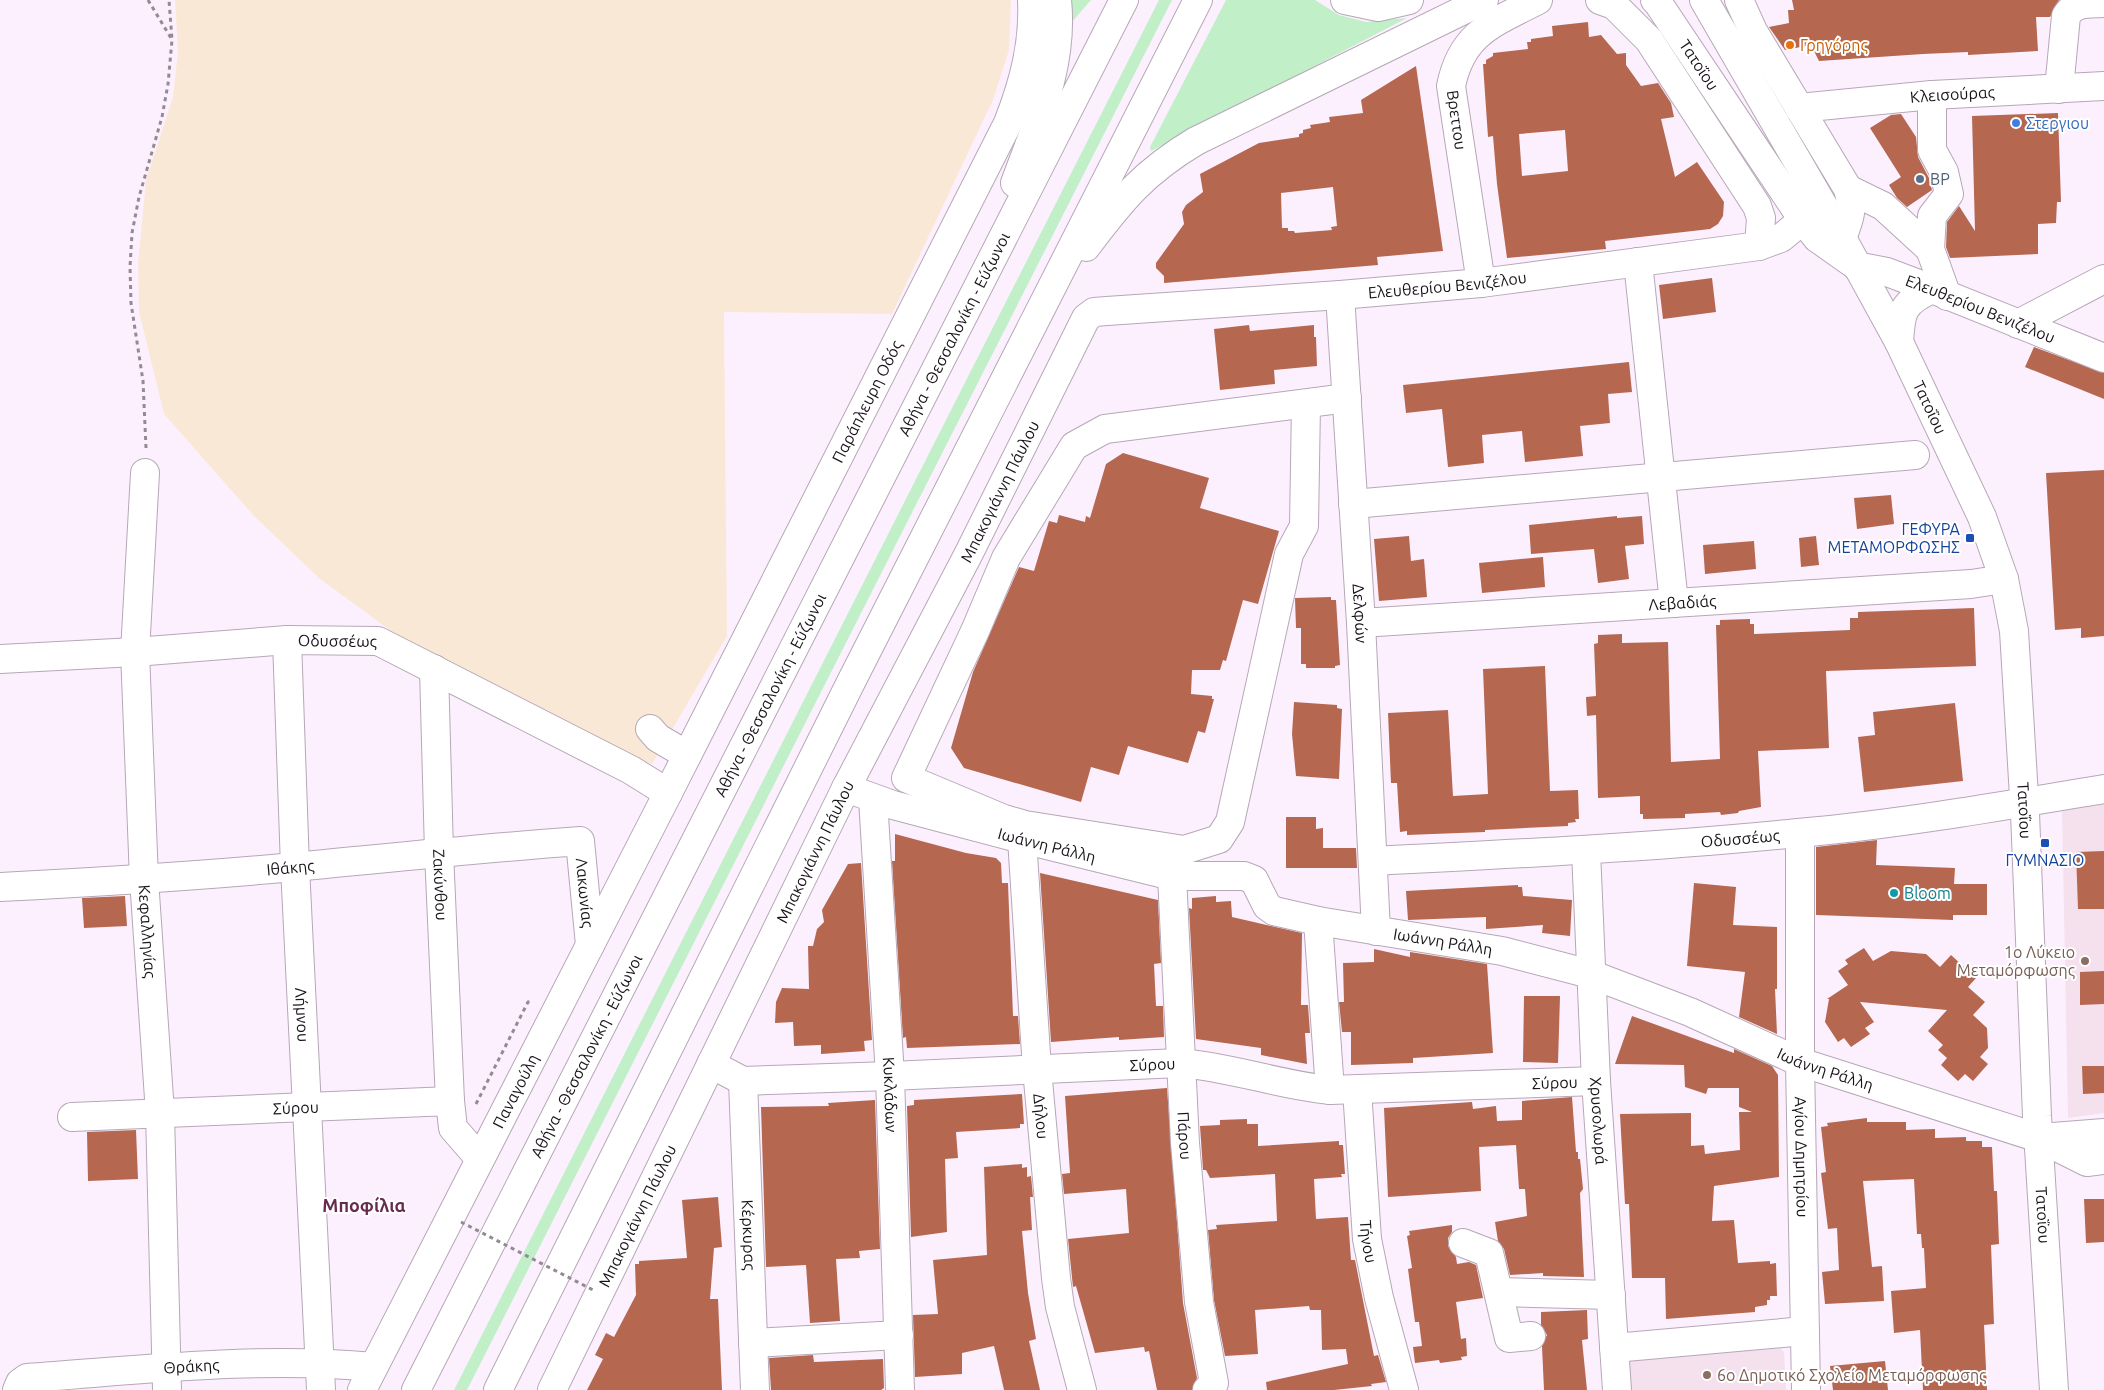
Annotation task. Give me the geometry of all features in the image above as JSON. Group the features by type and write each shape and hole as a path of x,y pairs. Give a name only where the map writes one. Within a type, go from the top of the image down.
{"main road":[{"name":"Παράπλευρη Οδός","path":"668,793 1008,123 1018,97 1030,55 1033,29 1032,0"},
{"path":"975,295 1046,100 1056,58 1057,0"},
{"name":"Αθήνα - Θεσσαλονίκη - Εύζωνοι","path":"416,1390 1124,0"},
{"path":"498,1390 1041,306 1198,0"},
{"path":"1345,0 1378,6 1409,0"},
{"path":"1041,306 1123,198 1146,175 1172,156 1196,141 1484,0"},
{"name":"Βρεττου","path":"1481,283 1452,86 1453,77 1464,48 1485,28 1538,0"},
{"path":"1600,0 1614,5 1649,40 1752,198 1761,218 1759,246"},
{"name":"Τατοΐου","path":"1656,0 1803,220 1817,238 1856,266"},
{"name":"Τατοΐου","path":"1704,0 1842,238 1899,342 1982,517 2004,578 2014,631 2024,802 2038,1138 2054,1390"},
{"path":"1739,0 1753,31 1848,189 1852,200 1851,213 1842,238"},
{"path":"2059,89 2066,16 2070,9 2078,4 2104,3"},
{"name":"Κλεισούρας","path":"1799,108 1932,95 2104,86"},
{"path":"1899,342 1901,316 1907,305 1918,296 1940,293 1930,249 1932,216 1949,194 1944,172 1932,150 1932,95"},
{"path":"1848,189 1883,206 1930,249"},
{"name":"Ελευθερίου Βενιζέλου","path":"1086,318 1094,312 1481,283 1759,246 1781,238 1803,220"},
{"path":"1638,262 1674,603"},
{"name":"Ελευθερίου Βενιζέλου","path":"1856,266 1887,272 2104,358"},
{"path":"2018,324 2104,279"},
{"name":"Δελφών","path":"1340,295 1361,623 1376,931"},
{"name":"Μπακογιάννη Πάυλου","path":"552,1390 846,788 968,554 1086,318"},
{"path":"883,802 906,778 975,631 1006,558 1074,446 1105,429 1347,398"},
{"path":"906,778 1004,819 1025,825 1184,850 1219,839 1230,822 1289,554 1304,526 1306,404"},
{"path":"1354,504 1915,455"},
{"name":"Κεφαλληνίας","path":"145,473 135,652 144,879 160,1113 166,1379"},
{"name":"Λεβαδιάς","path":"1361,623 1971,584 2004,578"},
{"name":"Οδυσσέως","path":"0,659 135,652 287,640 378,641 630,770 668,793"},
{"name":"Λήμνου","path":"287,640 295,867 322,1390"},
{"name":"Ζακύνθου","path":"434,669 439,852 450,1101"},
{"path":"650,729 658,738 687,755"},
{"name":"Ιωάννη Ράλλη","path":"846,788 883,802 1172,876 1244,876 1254,880 1267,906 1274,911 1318,921 1502,951 1590,974 1690,1012 1800,1062 2038,1138 2087,1162 2104,1160"},
{"name":"Οδυσσέως","path":"1373,861 1586,850 1800,833 2024,802 2104,788"},
{"name":"Παναγούλη","path":"368,1379 668,793"},
{"name":"Κυκλάδων","path":"883,802 890,1076 900,1335 900,1390"},
{"name":"Αγίου Δημητρίου","path":"1800,833 1800,1062 1806,1390"},
{"name":"Δήλου","path":"1022,839 1037,1069 1060,1307 1082,1390"},
{"path":"1219,839 1244,876"},
{"name":"Ιθάκης","path":"0,887 144,879 580,841"},
{"name":"Λακωνίας","path":"580,841 590,945"},
{"name":"Χρυσολωρά","path":"1586,850 1596,1082 1617,1390"},
{"name":"Πάρου","path":"1172,876 1184,1143 1199,1302 1210,1386"},
{"path":"1318,921 1330,1090"},
{"name":"Σύρου","path":"711,1064 742,1080 890,1076 1180,1063 1205,1065 1310,1088 1330,1090 1596,1082"},
{"name":"Κέρκυρας","path":"742,1080 755,1390"},
{"name":"Τήνου","path":"1357,1090 1370,1255 1378,1298 1404,1390"},
{"path":"450,1101 453,1128 480,1160"},
{"name":"Σύρου","path":"72,1117 450,1101"},
{"name":"Ιωάννη Ράλλη","path":"2038,1138 2104,1133"},
{"path":"1464,1243 1489,1253 1509,1338 1530,1336"},
{"path":"1499,1292 1611,1295"},
{"path":"1614,1348 1805,1332"},
{"path":"753,1343 900,1335"},
{"name":"Θράκης","path":"17,1390 20,1383 27,1378 166,1379 320,1362 368,1379"}],"path":[{"path":"148,0 172,40"},
{"path":"145,473 143,381 131,303 130,267 132,233 139,197 162,117 172,40 169,0"},
{"path":"461,1222 593,1290"}],"shaded area":[{"path":"175,0 1011,0 1009,50 993,100 892,314 724,312 727,636 652,764 554,723 450,669 390,630 320,579 254,516 164,414 139,312 138,264 146,180 173,97 178,51"},
{"name":"1ο Λύκειο Μεταμόρφωσης","path":"2104,802 2104,1113 2068,1118 2062,809"},
{"name":"6ο Δημοτικό Σχολείο Μεταμόρφωσης","path":"1780,1348 1784,1352 1786,1390 1631,1390 1628,1360"}],"green space":[{"path":"1071,0 1091,0 1071,23"},
{"path":"1159,0 1172,0 467,1390 454,1390"},
{"path":"1226,0 1315,0 1339,15 1366,22 1407,18 1151,151 1150,147"}],"building":[{"path":"1792,0 2059,0 2050,17 2036,17 2038,51 1968,55 1968,52 1923,54 1819,61 1811,45 1785,50 1769,27 1789,23 1788,10 1794,10"},
{"path":"1588,22 1589,37 1601,35 1617,54 1626,53 1626,65 1641,86 1658,83 1671,103 1674,117 1661,119 1675,177 1697,162 1724,202 1723,216 1718,224 1710,229 1605,241 1606,249 1507,258 1493,136 1488,137 1483,64 1486,64 1486,60 1493,56 1493,53 1528,49 1527,42 1531,42 1531,39 1553,36 1552,26","holes":["1565,130 1568,171 1522,176 1519,134"]},
{"path":"1416,66 1443,251 1377,257 1378,265 1164,283 1164,276 1156,268 1156,263 1184,224 1182,212 1186,205 1203,192 1200,174 1259,143 1299,137 1303,130 1311,128 1310,125 1330,122 1329,117 1363,113 1361,100","holes":["1333,187 1337,226 1331,227 1332,230 1295,233 1294,231 1288,231 1288,228 1282,228 1281,193"]},
{"path":"2058,113 2061,202 2057,202 2056,223 2038,224 2038,254 1950,258 1946,247 1947,222 1959,206 1975,231 1972,116"},
{"path":"1901,114 1916,137 1918,157 1929,178 1932,190 1907,207 1897,198 1889,185 1901,177 1870,128 1891,115"},
{"path":"1712,278 1716,312 1663,319 1659,285"},
{"path":"1249,325 1250,331 1314,325 1317,366 1274,370 1275,384 1220,390 1214,329"},
{"path":"2034,347 2104,373 2104,399 2025,367"},
{"path":"1629,362 1632,392 1608,394 1610,423 1580,426 1583,456 1525,462 1522,431 1482,435 1484,463 1448,467 1442,409 1406,413 1403,385"},
{"path":"1123,453 1209,478 1200,508 1279,531 1258,604 1243,600 1226,661 1223,660 1220,670 1192,670 1191,694 1212,696 1212,699 1214,699 1205,733 1198,731 1188,763 1128,746 1119,775 1091,767 1081,802 964,768 951,748 973,672 1019,567 1034,571 1049,521 1057,523 1059,515 1085,522 1086,516 1090,518 1106,464"},
{"path":"2104,470 2104,636 2081,638 2081,628 2055,630 2046,473"},
{"path":"1891,495 1894,524 1857,529 1854,498"},
{"path":"1617,516 1617,518 1642,516 1644,544 1625,546 1629,579 1598,583 1594,549 1531,554 1529,525"},
{"path":"1409,536 1411,561 1424,559 1427,597 1379,601 1374,539"},
{"path":"1816,536 1819,565 1801,567 1799,538"},
{"path":"1754,541 1756,569 1705,574 1703,545"},
{"path":"1543,557 1545,587 1482,593 1479,563"},
{"path":"1331,597 1331,600 1336,600 1340,665 1335,666 1335,668 1306,668 1306,664 1301,664 1301,628 1296,628 1295,598"},
{"path":"1974,608 1976,666 1826,671 1829,748 1758,751 1761,807 1721,815 1720,812 1685,814 1685,818 1643,819 1643,814 1640,814 1640,796 1598,798 1596,715 1587,716 1586,697 1596,696 1594,644 1598,643 1598,635 1622,634 1622,643 1668,642 1671,762 1720,759 1716,625 1720,625 1720,620 1750,619 1750,624 1754,624 1754,634 1850,630 1850,618 1858,618 1858,612"},
{"path":"1545,666 1550,791 1578,790 1579,819 1575,819 1576,822 1568,823 1568,826 1407,835 1407,831 1400,832 1397,783 1391,783 1388,713 1448,710 1453,796 1488,794 1483,669"},
{"path":"1294,702 1337,705 1337,708 1342,709 1339,779 1296,776 1292,734"},
{"path":"1955,703 1963,781 1864,792 1858,737 1875,735 1873,712"},
{"path":"1286,817 1316,817 1316,829 1323,828 1323,848 1356,848 1357,868 1286,868"},
{"path":"895,834 966,853 996,858 1001,863 1002,883 1008,883 1013,1016 1018,1016 1020,1044 907,1048 906,1037 903,1038 892,861 895,861"},
{"name":"Bloom","path":"1877,840 1876,865 1955,868 1954,884 1987,884 1987,915 1953,915 1953,920 1816,915 1816,847"},
{"path":"2104,851 2104,909 2078,909 2076,852"},
{"path":"861,863 872,1040 864,1041 865,1051 821,1054 821,1045 794,1046 793,1022 775,1023 776,1002 782,988 809,989 808,946 813,946 817,929 824,922 822,910 848,864"},
{"path":"1040,873 1158,900 1161,963 1154,964 1156,1006 1163,1006 1164,1037 1119,1040 1119,1037 1051,1042"},
{"path":"1694,883 1736,887 1733,925 1777,927 1777,989 1775,989 1777,1034 1739,1017 1745,972 1687,966"},
{"path":"1518,885 1518,887 1522,887 1523,896 1572,900 1570,936 1542,933 1543,925 1486,929 1486,917 1408,920 1406,891"},
{"path":"125,896 127,926 84,928 82,898"},
{"path":"1216,896 1216,902 1231,901 1232,917 1302,933 1301,1005 1308,1005 1310,1033 1305,1033 1307,1064 1261,1055 1261,1048 1196,1039 1189,908 1192,909 1192,898"},
{"path":"1864,948 1873,961 1891,951 1926,954 1940,967 1951,955 1976,978 1968,987 1985,1002 1973,1015 1987,1028 1988,1048 1980,1057 1988,1064 1973,1081 1965,1074 1958,1081 1941,1065 1947,1058 1938,1050 1943,1045 1928,1031 1947,1010 1860,1002 1874,1022 1865,1028 1870,1034 1851,1047 1844,1038 1838,1042 1825,1022 1829,999 1827,999 1848,985 1838,971 1848,964 1845,960"},
{"path":"1374,949 1410,957 1410,952 1487,964 1493,1053 1413,1058 1413,1063 1351,1065 1351,1032 1342,1032 1339,1002 1344,1002 1343,963 1374,962"},
{"path":"2104,971 2104,1004 2080,1005 2080,972"},
{"path":"1524,996 1560,996 1558,1063 1523,1062"},
{"path":"1632,1016 1734,1053 1734,1049 1772,1066 1778,1075 1779,1177 1714,1186 1712,1221 1734,1220 1738,1263 1770,1261 1770,1264 1776,1263 1777,1296 1770,1296 1770,1300 1767,1300 1767,1305 1755,1307 1755,1312 1666,1319 1665,1278 1632,1278 1629,1204 1625,1204 1620,1114 1691,1113 1691,1146 1704,1145 1705,1154 1740,1150 1739,1112 1752,1112 1739,1107 1739,1088 1708,1088 1706,1094 1685,1087 1684,1065 1615,1064"},
{"path":"2082,1066 2104,1066 2104,1093 2083,1094"},
{"path":"1167,1088 1183,1303 1197,1378 1192,1390 1157,1390 1149,1351 1145,1352 1144,1347 1095,1353 1076,1286 1073,1287 1068,1239 1129,1233 1126,1189 1064,1194 1062,1174 1070,1173 1065,1096"},
{"path":"1022,1094 1024,1124 1020,1124 1020,1128 956,1132 958,1158 945,1159 947,1232 911,1237 907,1106 914,1105 914,1100"},
{"path":"1572,1097 1576,1152 1578,1152 1578,1159 1580,1159 1583,1189 1580,1193 1584,1277 1543,1276 1543,1273 1510,1275 1504,1249 1498,1241 1495,1222 1527,1216 1525,1189 1519,1189 1516,1145 1479,1147 1481,1191 1388,1197 1384,1108 1472,1102 1473,1109 1496,1106 1497,1121 1522,1120 1522,1101"},
{"path":"875,1100 880,1249 859,1251 860,1258 836,1259 840,1321 810,1323 806,1265 766,1267 761,1107 829,1106 828,1103"},
{"path":"1867,1118 1867,1122 1906,1122 1906,1130 1935,1129 1935,1138 1966,1137 1966,1141 1982,1141 1982,1147 1992,1147 1994,1191 1997,1191 1999,1244 1991,1245 1994,1324 1984,1325 1987,1390 1923,1390 1920,1330 1894,1333 1891,1291 1926,1288 1924,1248 1922,1248 1921,1234 1917,1234 1914,1179 1863,1181 1872,1267 1882,1266 1884,1301 1825,1304 1822,1272 1839,1270 1837,1228 1828,1229 1821,1173 1826,1172 1821,1127 1828,1126 1827,1123"},
{"path":"1247,1119 1247,1124 1258,1124 1258,1146 1339,1141 1339,1145 1343,1145 1345,1174 1341,1174 1342,1177 1314,1179 1316,1219 1348,1217 1351,1260 1355,1260 1374,1356 1378,1355 1386,1382 1371,1384 1372,1386 1334,1390 1267,1390 1266,1382 1348,1364 1346,1349 1322,1350 1321,1310 1310,1310 1309,1306 1255,1310 1258,1354 1225,1356 1214,1300 1208,1230 1217,1229 1216,1225 1277,1221 1275,1174 1210,1178 1206,1170 1203,1170 1200,1126 1220,1125 1220,1120"},
{"path":"136,1130 138,1179 88,1181 87,1132"},
{"path":"1022,1164 1022,1168 1027,1167 1027,1177 1031,1176 1033,1197 1030,1197 1032,1230 1022,1231 1028,1293 1036,1339 1029,1341 1040,1390 1004,1390 994,1346 962,1353 962,1374 915,1377 913,1315 938,1314 933,1260 987,1255 984,1167"},
{"path":"718,1197 722,1247 714,1248 710,1299 718,1299 722,1390 587,1390 603,1359 595,1355 606,1333 614,1337 636,1295 635,1264 639,1264 639,1261 687,1258 682,1200"},
{"path":"2084,1199 2104,1199 2104,1242 2086,1243"},
{"path":"1452,1225 1448,1246 1456,1257 1457,1264 1469,1262 1476,1265 1483,1298 1456,1302 1461,1339 1466,1338 1467,1356 1461,1357 1462,1360 1440,1363 1439,1360 1415,1363 1413,1347 1422,1346 1419,1322 1415,1322 1408,1269 1412,1268 1407,1236 1410,1235 1409,1231"},
{"path":"1587,1310 1588,1339 1582,1340 1587,1390 1544,1390 1542,1346 1547,1335 1541,1325 1541,1312"},
{"path":"813,1355 814,1362 883,1359 884,1388 881,1390 771,1390 769,1358"},
{"path":"1885,1361 1888,1390 1833,1390 1830,1366"}],"place":[{"name":"Γρηγόρης","path":"1790,45"},
{"name":"Στεργιου","path":"2016,123"},
{"name":"BP","path":"1920,179"},
{"name":"ΓΕΦΥΡΑ ΜΕΤΑΜΟΡΦΩΣΗΣ","path":"1970,538"},
{"name":"ΓΥΜΝΑΣΙΟ","path":"2045,843"},
{"name":"Bloom","path":"1894,893"},
{"name":"1ο Λύκειο Μεταμόρφωσης","path":"2085,961"},
{"name":"6ο Δημοτικό Σχολείο Μεταμόρφωσης","path":"1707,1375"}],"district":[{"name":"Μποφίλια","path":"364,1206"}]}
